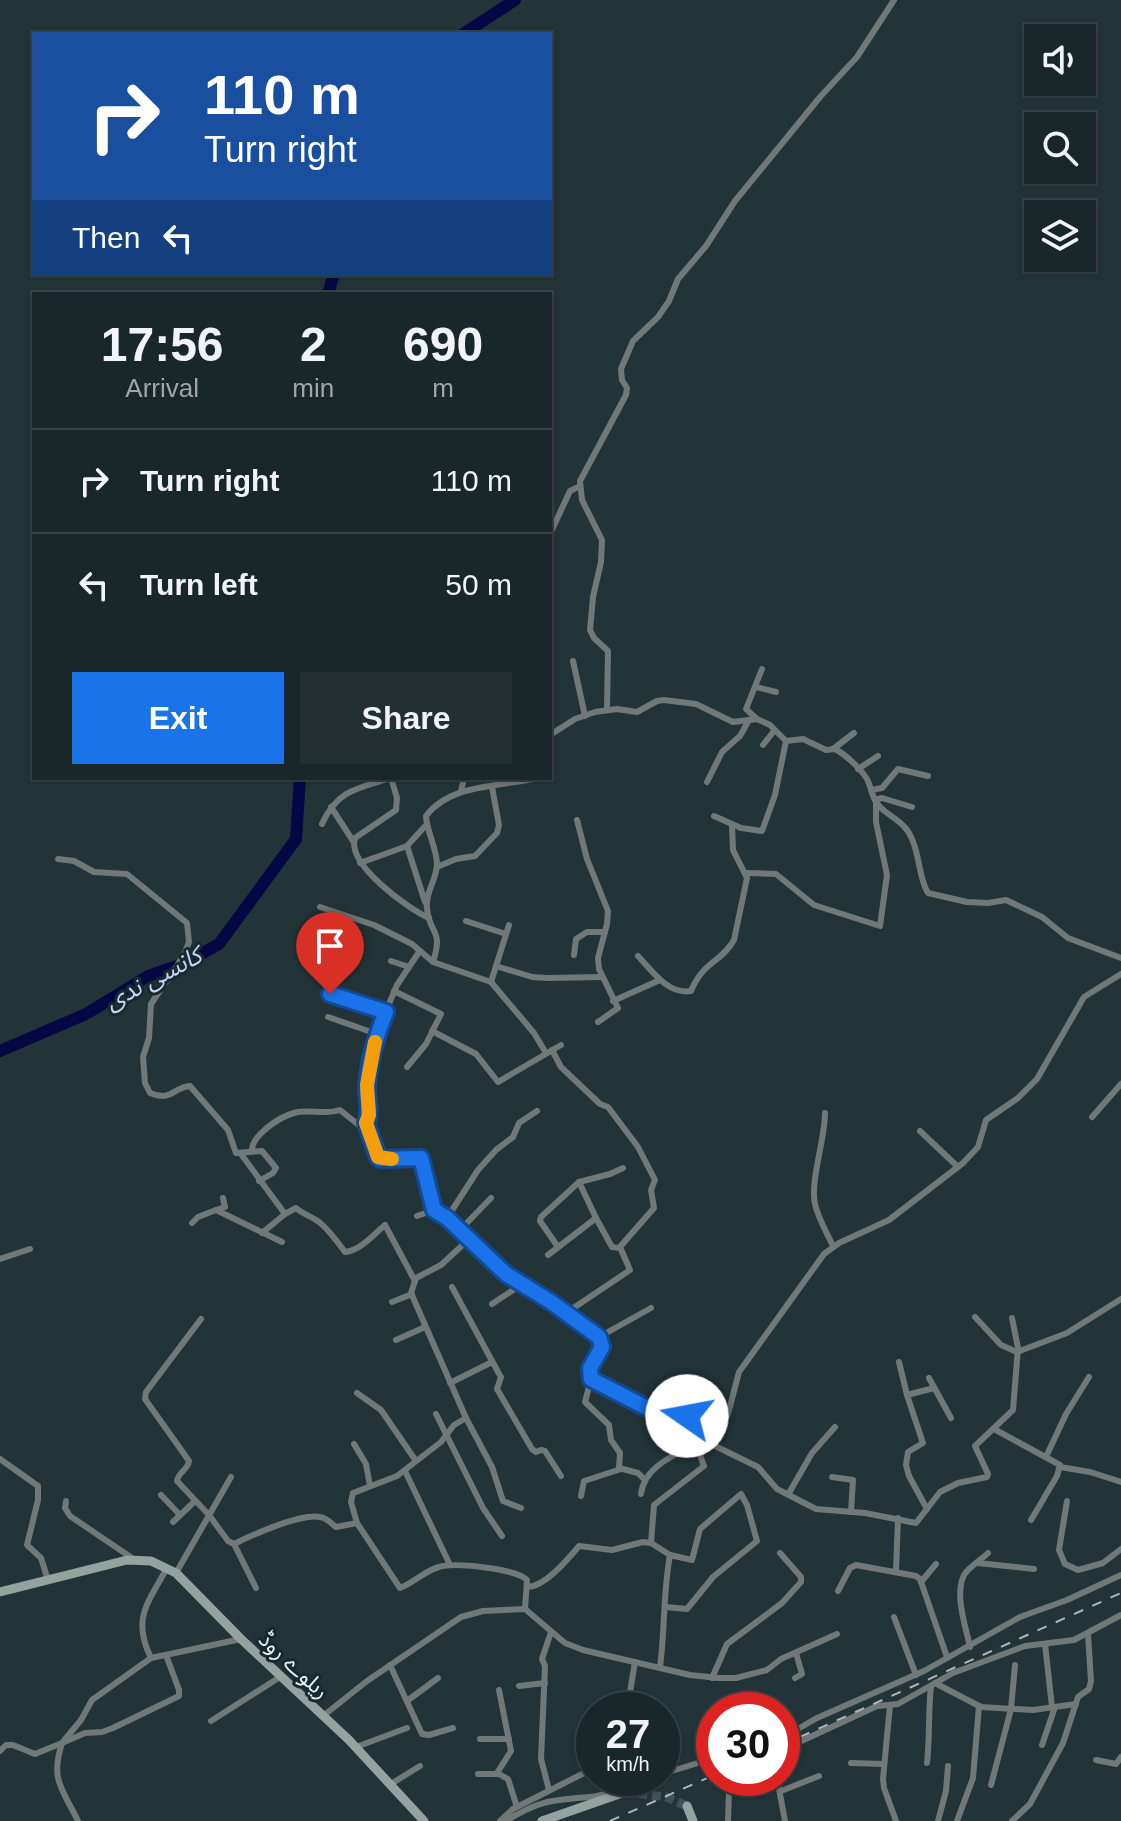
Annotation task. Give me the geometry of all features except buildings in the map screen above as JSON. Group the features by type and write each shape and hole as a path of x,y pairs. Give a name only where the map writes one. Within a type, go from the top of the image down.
{"main road":[{"path":"0,1592 131,1560 151,1561 172,1571"},
{"name":"ریلوے روڈ","path":"172,1571 356,1747 424,1821"},
{"path":"542,1821 614,1796"},
{"path":"687,1806 693,1821"}],"street":[{"path":"607,709 609,656 606,647 592,635 590,618 602,540 585,508 580,486 585,468 626,395 621,369 633,341 658,317 678,279 706,246 735,201 857,57 894,0"},
{"path":"552,530 570,491 580,486"},
{"path":"573,661 585,716"},
{"path":"762,669 746,709 770,725 786,741 803,739 826,750 840,751 864,775 876,800 909,833 921,863 922,884 928,893 967,902 1006,900 1042,917 1068,938 1121,958"},
{"path":"756,687 776,692"},
{"path":"552,734 575,719 607,709 637,712 664,700 696,704 733,722 757,719"},
{"path":"707,782 722,752 740,736 749,720"},
{"path":"763,745 774,731"},
{"path":"833,749 854,733"},
{"path":"714,816 732,825 762,831 775,795 786,741"},
{"path":"858,769 878,756"},
{"path":"871,790 882,788 898,769 928,776"},
{"path":"322,824 343,794 385,780"},
{"path":"353,841 396,810 397,798 392,780"},
{"path":"461,791 464,780"},
{"path":"427,905 437,867 426,816 461,791 527,780"},
{"path":"437,867 456,859 475,856 497,833 499,825 492,787"},
{"path":"876,800 882,798 912,807"},
{"path":"745,873 776,874 814,905 880,926 887,875 876,822 876,800"},
{"path":"331,807 353,841 360,863 393,896 429,918"},
{"path":"577,820 587,859 608,911 598,958 599,969 618,1008 598,1022"},
{"path":"360,863 407,846 427,824"},
{"path":"638,956 660,980 678,991 691,991 703,969 729,949 734,940 747,878 732,846 732,825"},
{"path":"407,846 438,940 433,962"},
{"path":"58,859 74,861 94,872 127,874 187,923 189,942 184,955 151,1004 149,1038 143,1057 145,1083 150,1093 160,1096 172,1095 184,1086 190,1086 221,1120 235,1151 241,1154 285,1214"},
{"path":"320,907 374,925 412,944 433,962 491,982 563,1069 600,1104 608,1107 639,1149 655,1178 651,1190 654,1208 620,1247 612,1247 579,1182"},
{"path":"466,921 506,934"},
{"path":"491,982 509,925"},
{"path":"574,955 576,939 587,932 605,932"},
{"path":"340,940 329,986 330,994 386,1012"},
{"path":"419,952 394,991 377,1034 367,1085 369,1115 366,1123 380,1159 421,1158 434,1210 447,1218 506,1274 599,1337 602,1347 590,1368 591,1379 585,1402 609,1425 611,1440 620,1453 621,1469"},
{"path":"391,961 409,967"},
{"path":"496,966 532,977 602,977"},
{"path":"651,1543 654,1505 704,1466 700,1455 711,1444 731,1408 739,1372 796,1289 833,1246 886,1222 958,1167 978,1147 986,1120 1022,1095 1037,1079 1084,997 1121,974"},
{"path":"613,1001 660,980"},
{"path":"394,991 441,1014 407,1067"},
{"path":"328,1017 377,1034"},
{"path":"432,1031 476,1054 498,1082 561,1045"},
{"path":"1092,1117 1121,1084"},
{"path":"252,1151 251,1145 258,1136 296,1112 330,1113 340,1110 360,1126 366,1123"},
{"path":"447,1218 485,1162 513,1137 519,1123 537,1111"},
{"path":"825,1113 814,1196 817,1211 833,1246"},
{"path":"920,1131 958,1167"},
{"path":"241,1154 262,1151 276,1168 259,1181"},
{"path":"558,1247 540,1219 579,1182 623,1168"},
{"path":"192,1223 198,1217 225,1207 223,1198"},
{"path":"459,1231 491,1198"},
{"path":"262,1233 296,1208 305,1216 316,1219 347,1252 367,1242 385,1225 415,1281 412,1294 425,1327 492,1467 503,1501 521,1508"},
{"path":"216,1210 282,1242"},
{"path":"417,1216 434,1210"},
{"path":"548,1255 596,1218"},
{"path":"415,1281 441,1265 468,1240"},
{"path":"566,1313 630,1270 620,1247"},
{"path":"0,1259 30,1249"},
{"path":"492,1304 522,1284"},
{"path":"452,1287 501,1377 497,1389 501,1399 532,1449 545,1451 561,1476"},
{"path":"392,1302 412,1294"},
{"path":"975,1317 995,1341 1017,1352 1067,1333 1121,1299"},
{"path":"599,1337 651,1308"},
{"path":"711,1444 758,1467 777,1489 816,1509 898,1518 916,1523 935,1496 944,1489 987,1477 975,1446 1013,1410 1017,1337 1012,1318"},
{"path":"201,1319 146,1392 145,1399 188,1459 189,1465 177,1479 228,1541 234,1544 256,1588"},
{"path":"396,1340 425,1327"},
{"path":"450,1383 492,1362"},
{"path":"899,1362 923,1443 908,1452 907,1470 927,1509"},
{"path":"1046,1457 1066,1414 1089,1377"},
{"path":"929,1378 951,1418"},
{"path":"591,1379 640,1406 686,1411 696,1444 703,1451"},
{"path":"907,1395 934,1388"},
{"path":"357,1393 384,1414 416,1461"},
{"path":"436,1414 483,1508 502,1536"},
{"path":"466,1418 454,1425 441,1442 405,1471 357,1490 351,1496 357,1523 400,1588 428,1571 450,1565 518,1573 524,1577 528,1587 525,1609"},
{"path":"789,1493 812,1453 835,1427"},
{"path":"994,1429 1060,1467 1121,1482"},
{"path":"354,1444 366,1464 370,1486"},
{"path":"641,1494 645,1480 673,1455 696,1444"},
{"path":"0,1459 38,1486 38,1500 27,1545 41,1558 48,1580"},
{"path":"1031,1520 1060,1467"},
{"path":"581,1496 584,1481 621,1469 638,1473 645,1480"},
{"path":"405,1471 450,1565"},
{"path":"151,1658 143,1642 141,1624 152,1595 172,1571 231,1477"},
{"path":"832,1477 853,1480 851,1512"},
{"path":"528,1587 534,1587 544,1580 579,1546 612,1550 636,1542 651,1543 670,1555 692,1560 700,1529 741,1494 757,1541 713,1577 687,1609 666,1607"},
{"path":"161,1495 180,1515"},
{"path":"66,1501 65,1508 70,1516 131,1560"},
{"path":"1067,1501 1059,1550 1065,1564 1078,1570 1103,1563 1121,1549"},
{"path":"173,1522 194,1502"},
{"path":"234,1544 268,1528 316,1517 324,1518 336,1527 357,1523"},
{"path":"896,1571 898,1518"},
{"path":"712,1678 727,1644 782,1603 801,1582 801,1577 780,1553"},
{"path":"970,1647 961,1584 966,1573 988,1553"},
{"path":"660,1667 670,1555"},
{"path":"977,1563 1034,1569"},
{"path":"921,1582 936,1564"},
{"path":"838,1591 850,1568 856,1565 911,1574 921,1582 947,1657"},
{"path":"800,1728 916,1675 1020,1617 1121,1575"},
{"path":"323,1716 461,1617 483,1611 525,1609 565,1643 583,1650 712,1678 736,1678 767,1670 778,1661 837,1634"},
{"path":"800,1741 877,1706 898,1704 953,1673 1025,1646 1064,1643 1088,1634 1121,1615"},
{"path":"894,1617 916,1675"},
{"path":"549,1790 541,1759 545,1683 542,1659 551,1632"},
{"path":"1012,1821 1030,1804 1063,1743 1078,1697 1089,1689 1088,1634"},
{"path":"78,1821 58,1781 55,1765 62,1743 81,1720 92,1700 151,1658 241,1639"},
{"path":"1042,1745 1053,1707 1045,1644"},
{"path":"795,1678 803,1670 796,1653"},
{"path":"0,1751 6,1745 13,1745 35,1754 85,1733 113,1728 179,1696 166,1655"},
{"path":"630,1692 635,1662"},
{"path":"390,1665 423,1735 453,1728"},
{"path":"991,1785 1011,1709 1015,1665"},
{"path":"211,1721 280,1677"},
{"path":"407,1701 438,1678"},
{"path":"519,1686 545,1683"},
{"path":"933,1685 979,1706 1011,1709 1076,1704"},
{"path":"927,1763 930,1735 927,1726 933,1685"},
{"path":"497,1773 511,1753 499,1690"},
{"path":"890,1705 884,1788 896,1821"},
{"path":"957,1821 973,1778 979,1706"},
{"path":"356,1747 407,1728"},
{"path":"480,1739 509,1739"},
{"path":"1096,1760 1113,1764 1121,1757"},
{"path":"851,1763 884,1764"},
{"path":"391,1784 420,1766"},
{"path":"938,1821 946,1791 948,1766"},
{"path":"478,1774 497,1773 505,1777 511,1784 517,1807"},
{"path":"800,1784 819,1776"},
{"path":"500,1821 517,1807 576,1777"},
{"path":"506,1821 542,1802 570,1796 594,1796"},
{"path":"728,1821 729,1796"},
{"path":"782,1796 785,1821"}],"waterway":[{"name":"کانسی ندی","path":"466,32 515,0"},
{"name":"کانسی ندی","path":"329,292 333,276"},
{"name":"کانسی ندی","path":"0,1051 86,1014 148,976 183,964 219,944 296,839 300,780"}],"tunnel":[{"path":"658,1796 687,1806"}],"railway":[{"path":"800,1737 1121,1593"},
{"path":"610,1821 696,1783"}],"slow traffic":[{"path":"375,1042 367,1085 369,1119 366,1123 378,1157 392,1159"}],"route":[{"path":"330,994 386,1012 378,1030 367,1085 369,1119 366,1123 378,1157 421,1158 434,1210 447,1218 506,1274 601,1339 599,1355 590,1368 591,1379 640,1406 685,1410 687,1416"}]}
